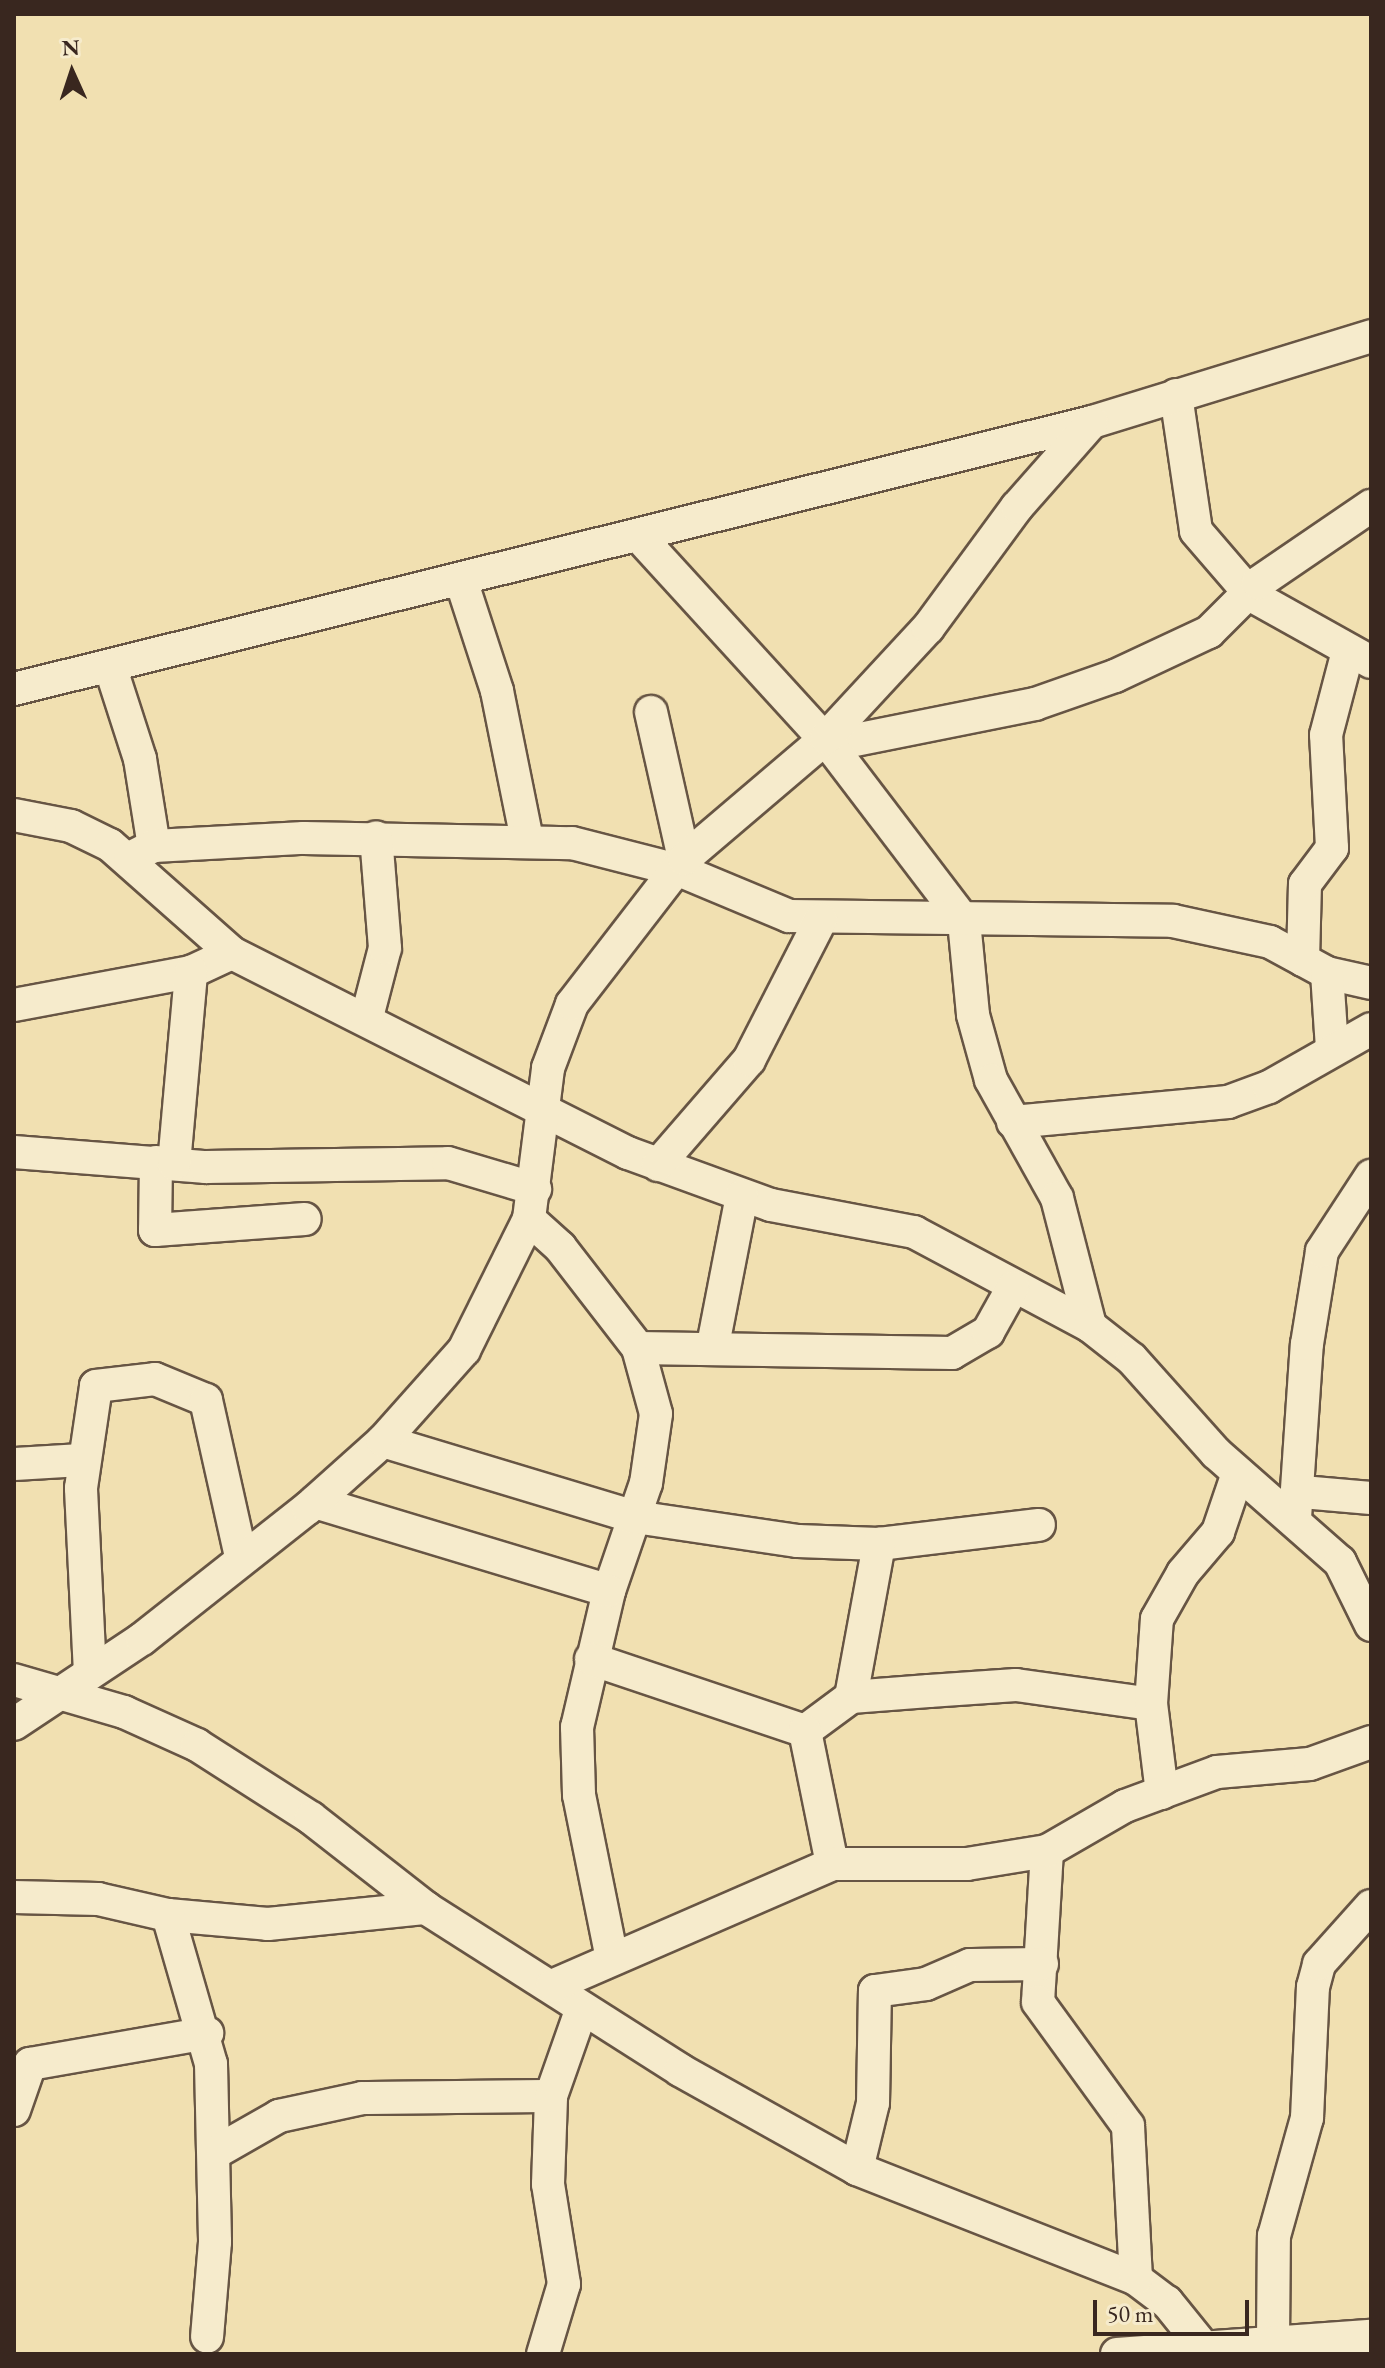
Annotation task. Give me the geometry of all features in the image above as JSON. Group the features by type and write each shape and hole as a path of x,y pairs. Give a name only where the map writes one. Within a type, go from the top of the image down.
{"street":[{"path":"14,689 1092,422 1371,336"},
{"path":"1176,395 1191,519 1251,595 1360,656 1326,735 1332,848 1305,884 1315,966 1332,1049"},
{"path":"14,1724 47,1696 90,1673 315,1502 383,1441 482,1324 532,1204 547,1109 548,1068 572,1004 683,865 828,742 928,628 1009,517 1092,422"},
{"path":"828,742 1035,704 1115,676 1209,632 1251,595 1371,506"},
{"path":"638,535 828,742 964,921 973,1015 991,1080 1062,1212 1090,1326"},
{"path":"461,580 497,691 527,840"},
{"path":"110,666 140,759 142,852 232,953 367,1017 658,1165 742,1196 914,1232 1090,1326 1132,1359 1238,1473 1298,1505 1340,1562 1371,1625"},
{"path":"651,712 683,865"},
{"path":"14,815 71,826 142,852 376,837 572,843 683,865 759,907 821,919 1173,921 1270,942 1315,966 1371,983"},
{"path":"367,1017 385,948 376,837"},
{"path":"658,1165 749,1060 821,919"},
{"path":"14,1005 191,972 232,953"},
{"path":"191,972 155,1230 305,1219"},
{"path":"1013,1122 1228,1102 1269,1087 1371,1029"},
{"path":"14,1152 165,1163 448,1163 532,1204 560,1247 638,1348 656,1433 635,1517 609,1591 591,1659 576,1770 611,1954"},
{"path":"1298,1505 1307,1344 1322,1251 1371,1176"},
{"path":"713,1345 742,1196"},
{"path":"638,1348 713,1345 814,1355 952,1353 988,1332 1013,1287"},
{"path":"90,1673 82,1460 96,1386 155,1379 195,1392 210,1406 241,1556"},
{"path":"383,1441 635,1517 798,1541 879,1544 1039,1525"},
{"path":"14,1464 82,1460"},
{"path":"1162,1793 1151,1704 1157,1619 1183,1573 1218,1532 1238,1473"},
{"path":"1298,1505 1371,1498"},
{"path":"315,1502 609,1591"},
{"path":"851,1697 879,1544"},
{"path":"591,1659 805,1731"},
{"path":"14,1680 47,1696 124,1712 197,1745 311,1818 426,1908 582,2008 857,2169 1136,2279 1207,2348"},
{"path":"805,1731 851,1697 1016,1685 1151,1704"},
{"path":"805,1731 832,1864"},
{"path":"552,1986 611,1954 832,1864 967,1864 1047,1851 1081,1828 1217,1772 1310,1764 1371,1742"},
{"path":"1047,1851 1042,1964 1036,1992 1045,2017 1128,2126 1136,2279"},
{"path":"14,1897 98,1899 168,1915 268,1924 426,1908"},
{"path":"1273,2341 1274,2236 1307,2118 1313,1987 1325,1956 1371,1906"},
{"path":"168,1915 207,2033 216,2152 207,2337"},
{"path":"857,2169 873,2103 875,1991 926,1984 970,1965 1042,1964"},
{"path":"556,2354 543,2354 564,2284 548,2184 551,2096 582,2008"},
{"path":"14,2110 30,2064 207,2033"},
{"path":"216,2152 279,2116 350,2100 551,2096"},
{"path":"1117,2354 1371,2336"}]}
